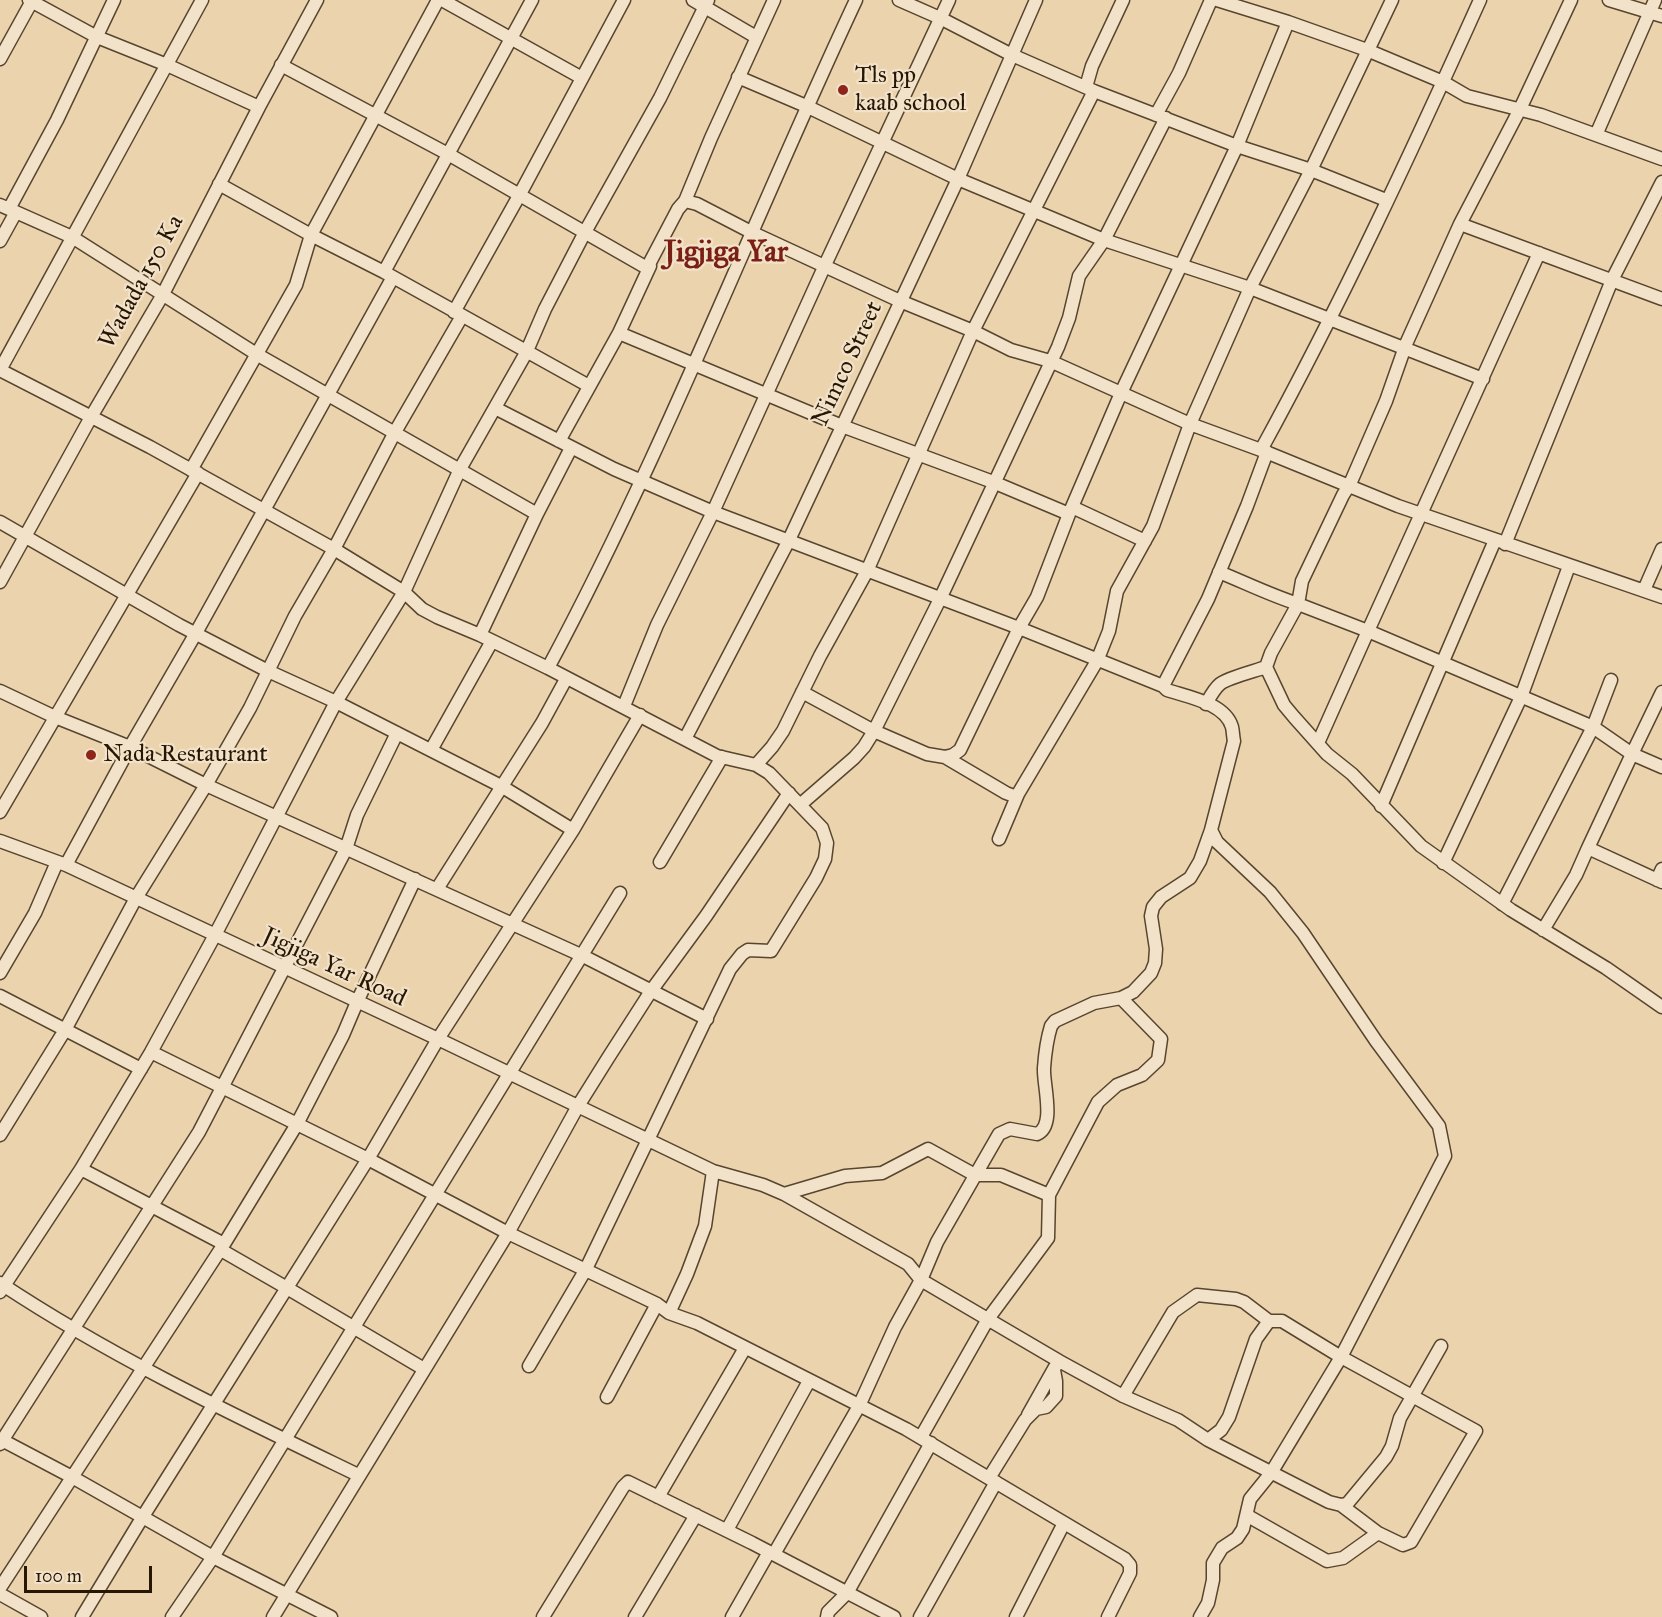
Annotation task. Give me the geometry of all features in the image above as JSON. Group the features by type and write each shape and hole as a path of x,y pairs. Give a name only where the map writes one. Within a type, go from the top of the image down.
{"street":[{"path":"0,241 8,209 57,120 114,0"},
{"path":"202,0 0,370 195,472 334,549 404,592 422,609 548,668 722,758 756,765 769,773 801,804 822,828 827,843 825,859 816,878 771,951 748,950 730,969 586,1269 529,1366"},
{"name":"Wadada 150 Ka","path":"0,582 91,417 162,296 317,0"},
{"path":"0,812 126,596 195,472 296,285 310,235 440,0 582,78"},
{"path":"0,973 196,633 264,510 327,394 448,154 532,0"},
{"path":"0,1135 65,1030 136,898 206,785 250,708 296,616 334,549 624,0"},
{"path":"693,0 707,3 756,37"},
{"path":"559,441 619,333 678,209 685,201 774,0"},
{"path":"548,668 591,588 641,482 753,232 806,106 856,0"},
{"path":"899,0 1012,55 1090,89 1386,200"},
{"path":"624,706 657,625 713,512 949,0"},
{"name":"Nimco Street","path":"685,739 788,542 958,179 1036,0"},
{"path":"756,765 783,731 867,571 973,331 1090,89 1092,66 1123,0"},
{"path":"801,804 854,758 874,730 940,599 1050,362 1069,318 1079,276 1104,240 1211,0"},
{"path":"1217,0 1366,50 1443,82 1467,96 1520,110 1662,159"},
{"path":"999,839 1018,794 1097,661 1109,631 1117,591 1145,542 1167,490 1190,424 1250,288 1311,170 1366,50 1392,0"},
{"path":"1163,686 1208,599 1264,451 1443,82 1480,0"},
{"path":"1206,704 1218,685 1226,680 1266,667 1298,603 1302,581 1349,486 1386,401 1405,348 1460,224 1520,110 1571,0"},
{"path":"1609,0 1662,16"},
{"path":"1596,135 1655,0"},
{"path":"0,59 31,1 97,37 167,65 259,107"},
{"path":"358,1475 213,1405 72,1329 1,1287 81,1169 151,1052 336,702 404,592 460,469 526,353 545,309 660,98 707,3"},
{"path":"802,692 874,730 927,754 953,756 965,742 1045,577 1121,393 1237,146 1288,22"},
{"path":"281,65 448,154 645,267 650,266"},
{"path":"738,77 806,106 958,179 1104,240 1250,288 1483,379"},
{"path":"1381,806 1443,662 1500,542 1612,280 1662,182"},
{"path":"219,184 310,235 388,274 526,353 589,386"},
{"path":"685,201 698,204 900,301 973,331 1011,350 1050,362 1190,424 1264,451 1422,515 1662,597"},
{"path":"8,209 72,237 258,355 537,514"},
{"path":"1460,224 1662,299"},
{"path":"1318,743 1539,253"},
{"path":"619,333 842,426 1071,511 1145,542"},
{"path":"495,408 641,482 788,542 1019,628 1163,686 1167,690 1206,704 1226,715 1232,726 1234,741 1211,830 1200,861 1190,878 1161,897 1153,907 1151,916 1156,949 1155,963 1151,973 1133,992 1120,998 1094,1003 1055,1021 1048,1035 1044,1069 1046,1126 1041,1133 1037,1134 1010,1129 999,1134 937,1242 921,1280 895,1327 859,1406 732,1617"},
{"path":"431,750 486,638 537,514 571,448"},
{"path":"0,522 126,596 268,671 336,702 501,786 573,830"},
{"path":"1644,590 1662,549"},
{"path":"1443,863 1521,697 1569,566"},
{"path":"1219,572 1266,594 1298,603 1554,709 1593,727 1632,754 1662,767"},
{"path":"1266,667 1284,705 1327,754 1352,774 1421,846 1502,904 1606,968 1662,1007"},
{"path":"437,889 542,723 566,679"},
{"path":"1502,904 1593,727 1611,680"},
{"path":"0,691 55,717 130,747 206,785 583,956 707,1019"},
{"path":"1543,930 1576,875 1645,724 1661,699"},
{"path":"82,1617 368,1159 438,1039 510,924 573,830 640,715"},
{"path":"331,1617 213,1557 72,1477 1,1441 199,1132 346,849 357,815 397,733"},
{"path":"945,757 1006,793 1018,794"},
{"path":"660,862 722,758"},
{"path":"273,1617 508,1233 578,1106 651,991 706,916 789,793"},
{"path":"1200,1617 1208,1603 1213,1580 1213,1563 1222,1548 1238,1538 1248,1516 1250,1498 1271,1473 1341,1357 1445,1156 1439,1126 1376,1041 1296,925 1270,892 1217,842 1211,830"},
{"name":"Jigjiga Yar Road","path":"0,841 62,864 136,898 713,1171 763,1185 784,1194 908,1264 921,1280 988,1319 1056,1366 1178,1420 1208,1440 1271,1473 1341,1505 1378,1533 1403,1545 1411,1542 1476,1431 1413,1397"},
{"path":"1588,848 1660,877"},
{"path":"0,1588 223,1247 297,1124 343,1035 415,879"},
{"path":"172,1617 213,1557 621,893"},
{"path":"0,996 141,1069"},
{"path":"827,1617 828,1612 847,1593 988,1319 1048,1238 1049,1195 1098,1102 1117,1085 1142,1075 1158,1060 1161,1039 1120,998"},
{"path":"151,1052 368,1159 508,1233 657,1304 669,1313 697,1323 926,1440 1125,1559 1130,1565 1130,1574 1108,1617"},
{"path":"784,1194 845,1176 882,1173 928,1149 975,1175 1000,1176 1049,1195"},
{"path":"81,1169 223,1247 424,1370"},
{"path":"669,1313 705,1226 713,1171"},
{"path":"1123,1396 1173,1312 1197,1295 1244,1302 1269,1321 1282,1321 1413,1397"},
{"path":"607,1397 657,1304"},
{"path":"1208,1440 1221,1430 1229,1417 1256,1339 1269,1321"},
{"path":"1341,1505 1347,1504 1386,1457 1392,1446 1400,1418 1441,1346"},
{"path":"658,1497 745,1348"},
{"path":"920,1617 1026,1420 1036,1409 1046,1407 1056,1396 1056,1366"},
{"path":"727,1530 809,1381"},
{"path":"543,1617 628,1482 727,1530 894,1617"},
{"path":"635,1617 696,1515"},
{"path":"1248,1516 1327,1561 1344,1558 1378,1533"},
{"path":"1016,1617 1064,1523"},
{"path":"0,1594 41,1617"}],"place":[{"name":"Tls pp kaab school","path":"843,90"},
{"name":"Nada Restaurant","path":"91,755"}],"district":[{"name":"Jigjiga Yar","path":"726,254"}]}
